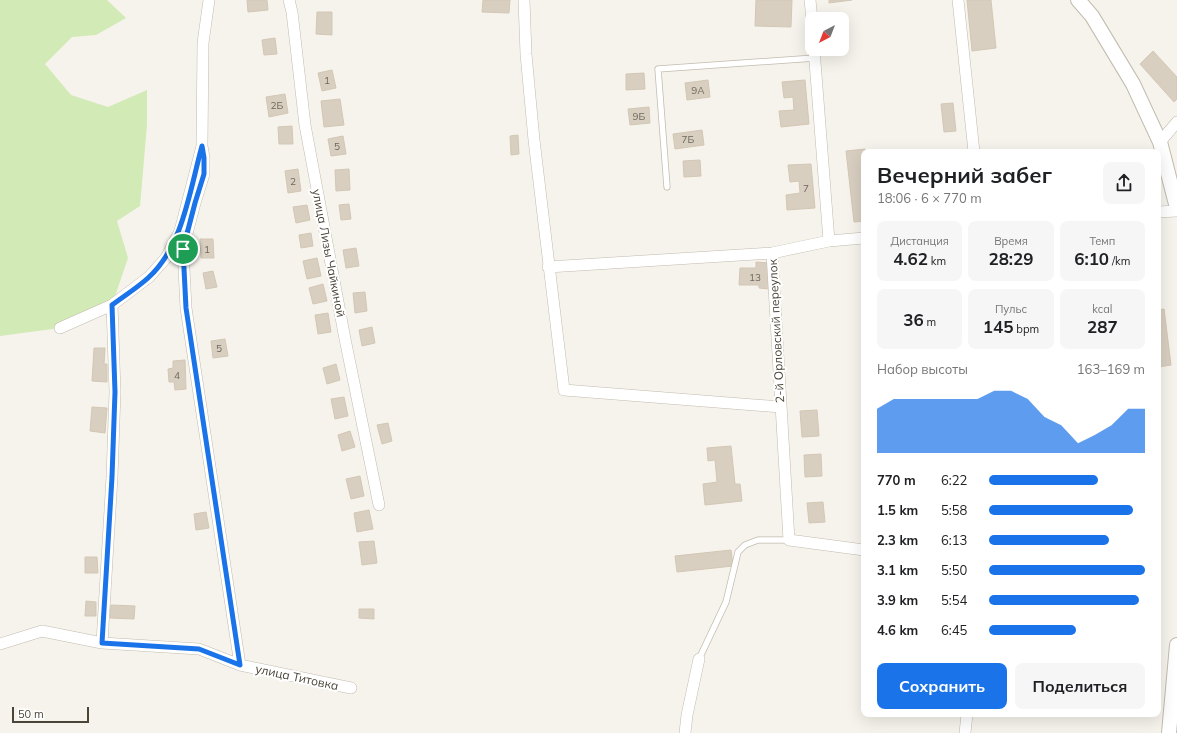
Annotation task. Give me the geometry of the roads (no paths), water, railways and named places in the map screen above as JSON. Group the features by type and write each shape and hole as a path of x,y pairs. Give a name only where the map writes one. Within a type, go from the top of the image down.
{"street":[{"path":"208,0 203,43 202,146 204,174 183,249 186,308 240,665"},
{"name":"улица Лизы Чайкиной","path":"289,0 293,20 305,125 345,339 379,505"},
{"path":"524,0 526,54 548,266 564,390 781,407"},
{"path":"810,0 811,12"},
{"path":"958,0 974,149"},
{"path":"1078,0 1092,16 1133,84 1160,142 1177,210 1161,212"},
{"path":"815,56 829,241"},
{"path":"1160,142 1177,122"},
{"path":"60,328 112,305 149,277 166,258 180,231 202,146"},
{"name":"2-й Орловский переулок","path":"789,540 772,253 829,241 861,238"},
{"path":"548,266 772,253"},
{"path":"102,643 115,400 112,305"},
{"path":"789,540 861,550"},
{"name":"улица Титовка","path":"0,644 42,631 102,643 199,649 240,665 351,688"},
{"path":"1169,733 1177,645"},
{"path":"685,733 687,715 699,659"},
{"path":"966,733 967,717"}],"lane":[{"path":"667,187 658,69 805,54"},
{"path":"699,659 726,602 738,552 745,545 758,540 789,540"}]}
